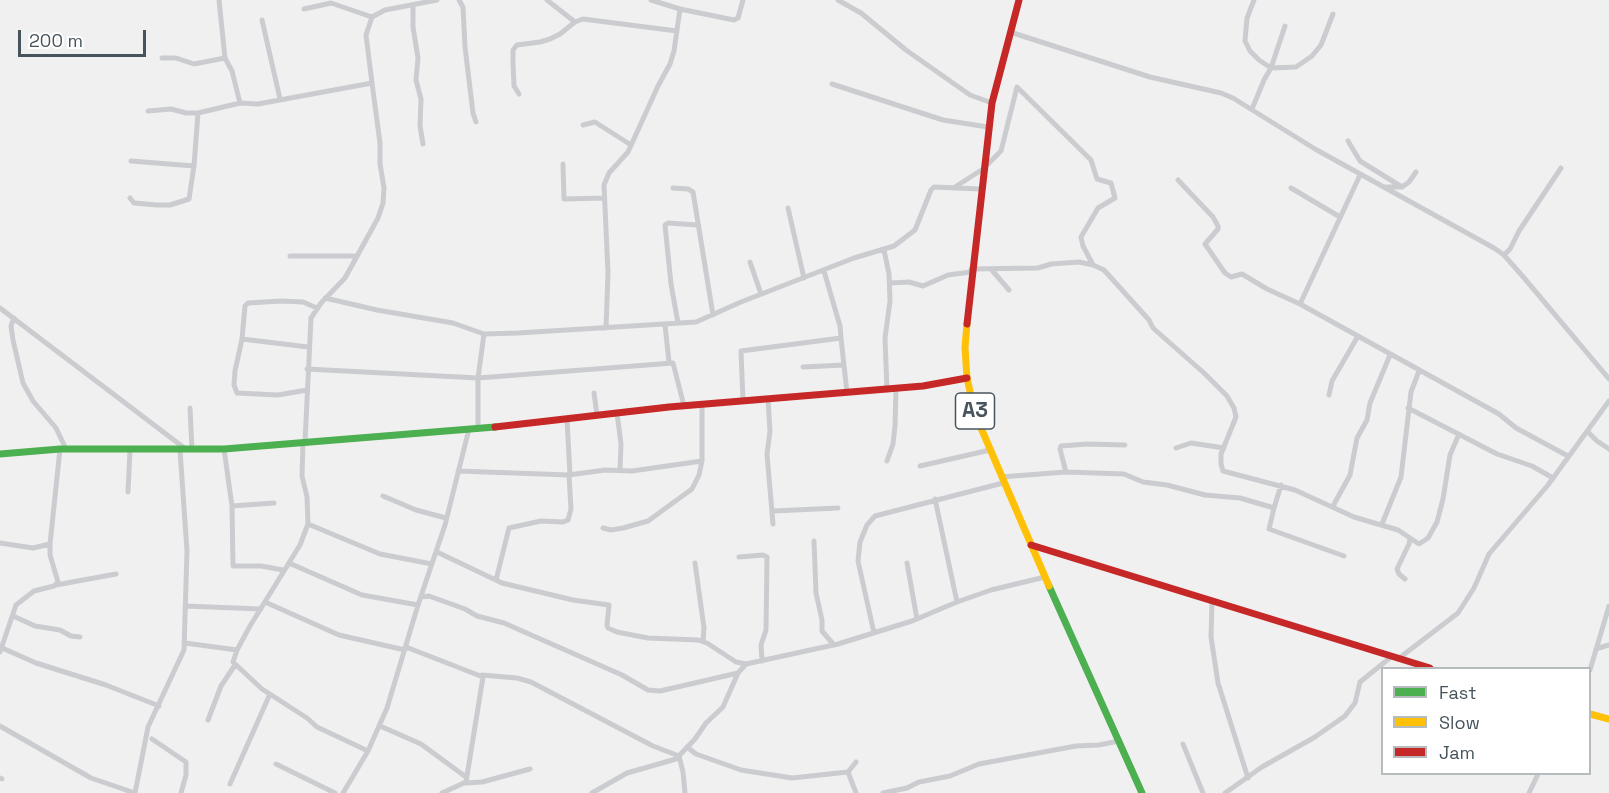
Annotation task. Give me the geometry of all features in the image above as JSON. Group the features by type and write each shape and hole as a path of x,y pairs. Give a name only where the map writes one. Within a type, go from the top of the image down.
{"main road":[{"name":"A3","path":"1019,0 992,103 988,127 971,271 965,347 967,378 975,414 990,450 1142,793"},
{"path":"0,455 63,449 224,449 478,429 702,404 887,390 946,383 967,378"},
{"path":"1031,545 1423,667"},
{"path":"1591,714 1609,719"}],"street":[{"path":"219,0 225,58 232,71 240,103"},
{"path":"368,751 317,727 308,718 270,694 233,662 237,650 300,545 308,524 307,497 302,476 311,318 325,298 345,278 378,218 383,203 381,143 366,35 372,18 385,10 437,0"},
{"path":"459,0 462,7 473,113 476,122"},
{"path":"547,0 574,22"},
{"path":"651,0 680,9 734,20 738,18 743,0"},
{"path":"838,0 861,13 906,50 970,95 992,103"},
{"path":"1254,0 1247,18 1245,41 1250,51 1271,68 1296,67 1312,56 1321,45 1334,14"},
{"path":"304,9 331,3 372,18"},
{"path":"413,6 413,27 418,58 416,80 421,99 420,126 423,144"},
{"path":"606,328 608,273 604,185 609,173 628,152 670,64 680,9"},
{"path":"519,94 514,86 514,47 550,39 574,22 583,19 677,31"},
{"path":"262,20 280,99"},
{"path":"1252,109 1271,68 1285,26"},
{"path":"1010,32 1150,77 1221,93 1252,109 1308,145 1504,255 1609,379"},
{"path":"162,58 177,58 194,64 225,58"},
{"path":"148,111 171,109 198,113 240,103 258,104 372,83"},
{"path":"832,84 943,120 988,127"},
{"path":"955,187 983,169 1001,151 1017,87 1091,160 1097,179 1111,183 1115,198 1098,208 1081,237 1093,265"},
{"path":"130,198 134,203 147,204 170,205 188,201 191,196 198,113"},
{"path":"584,124 595,122 631,145"},
{"path":"1348,141 1360,161 1402,187"},
{"path":"131,161 194,166"},
{"path":"563,164 564,199 604,198"},
{"path":"1504,255 1561,168"},
{"path":"1384,187 1402,187 1416,172"},
{"path":"1300,304 1360,175"},
{"path":"1178,180 1218,226 1218,229 1204,244 1225,273 1231,277 1242,274 1267,289 1300,304 1499,414 1516,428 1568,456"},
{"path":"325,298 377,310 453,323 484,333 696,322 854,258 894,246 915,230 933,188 939,186 980,189"},
{"path":"673,188 688,189 693,192 713,315"},
{"path":"1292,188 1340,218"},
{"path":"788,208 804,278"},
{"path":"678,323 670,284 666,225 668,223 697,225"},
{"path":"884,249 890,283 885,338 887,390"},
{"path":"290,256 356,256"},
{"path":"750,262 761,294"},
{"path":"890,283 909,282 923,286 948,275 971,271 1038,268 1051,264 1079,262 1104,270 1143,312 1153,328 1227,396 1236,412 1236,417 1220,460 1223,471 1281,485 1363,520 1382,524 1401,532 1411,542 1422,543 1434,530 1443,499 1450,455 1459,434"},
{"path":"991,269 1009,290"},
{"path":"824,271 840,326 847,393"},
{"path":"307,390 278,395 237,393 234,385 235,371 248,303 303,302 317,308"},
{"path":"0,308 186,450"},
{"path":"14,318 11,326 23,383 33,401 56,428 63,449 50,544 50,555 58,582 56,585"},
{"path":"664,325 669,362"},
{"path":"478,429 478,378 484,333"},
{"path":"1329,395 1332,381 1358,336"},
{"path":"742,401 741,351 841,338"},
{"path":"242,339 308,347"},
{"path":"1333,506 1350,475 1358,438 1390,355"},
{"path":"307,369 478,378 669,362 674,363 684,406"},
{"path":"804,367 843,365"},
{"path":"1382,524 1401,477 1408,408 1412,388 1419,371"},
{"path":"887,460 896,426 896,389"},
{"path":"594,393 597,416"},
{"path":"768,399 770,431 767,454 774,524"},
{"path":"1381,667 1458,613 1474,588 1489,554 1502,542 1553,478 1609,400"},
{"path":"603,528 611,530 648,521 692,489 699,475 702,461 702,404"},
{"path":"0,726 91,778 135,793 148,727 184,650 185,643 186,450 190,408"},
{"path":"1408,408 1497,454 1532,466 1553,478"},
{"path":"617,413 621,444 620,470"},
{"path":"496,580 509,528 541,521 563,522 568,520 571,509 567,419"},
{"path":"343,793 380,726 437,552 469,429"},
{"path":"1587,430 1609,449"},
{"path":"1176,448 1191,443 1224,448"},
{"path":"1066,472 1061,446 1125,445"},
{"path":"224,449 232,506 233,566 261,566 283,570"},
{"path":"128,492 130,450"},
{"path":"920,466 990,450"},
{"path":"458,471 569,475 632,471 702,461"},
{"path":"874,633 858,561 858,548 864,531 875,516 1003,480 1066,472 1124,474 1143,482 1167,485 1205,495 1234,496 1274,508"},
{"path":"1281,485 1269,529 1344,556"},
{"path":"383,496 416,510 446,518"},
{"path":"935,499 957,602"},
{"path":"232,506 274,503"},
{"path":"773,511 838,508"},
{"path":"308,524 380,554 432,564"},
{"path":"814,541 816,593 822,631 834,645"},
{"path":"1406,579 1396,569 1411,542"},
{"path":"0,543 33,548 50,544"},
{"path":"437,552 496,580 573,600 609,605 607,625 608,628 617,632 648,638 703,641 736,662 746,664 834,645 917,619 991,590 1045,578"},
{"path":"739,557 763,555 766,557 766,630 761,645 762,661"},
{"path":"289,563 362,595 418,605"},
{"path":"695,563 704,628 703,641"},
{"path":"907,563 917,619"},
{"path":"116,574 56,585 34,591 21,599 16,605 0,649 106,685 159,706"},
{"path":"424,589 429,596"},
{"path":"421,597 429,596 458,606 477,616 504,623 622,675 648,690 660,690 738,673"},
{"path":"1212,601 1211,637 1218,682 1248,778"},
{"path":"265,602 339,635 406,648 482,675 517,678 531,682 653,746 679,756"},
{"path":"185,606 261,609"},
{"path":"1591,667 1609,606"},
{"path":"13,616 35,627 60,630 71,636 80,637"},
{"path":"185,643 237,650"},
{"path":"1596,649 1609,645"},
{"path":"592,793 622,775 671,761 679,756 706,723 723,707 738,673 746,664"},
{"path":"208,720 221,686 235,665"},
{"path":"1225,793 1345,716 1355,703 1360,682 1381,667"},
{"path":"466,780 483,684 482,675"},
{"path":"230,784 270,694"},
{"path":"380,726 421,744 466,780 482,782 530,769"},
{"path":"152,739 186,762 182,793"},
{"path":"882,793 950,776 979,764 1076,746 1119,741"},
{"path":"1183,744 1203,793"},
{"path":"687,747 696,754 741,770 774,776 810,777 848,771 856,762"},
{"path":"679,756 685,793"},
{"path":"276,764 335,793"},
{"path":"848,771 855,793"},
{"path":"1529,793 1538,775"},
{"path":"442,793 466,780"}],"traffic: fast":[{"path":"0,454 60,449 224,449 495,427"},
{"path":"1049,586 1142,793"}],"traffic: slow":[{"path":"967,324 965,347 967,378 975,414 1049,586"},
{"path":"1591,714 1609,719"}],"traffic: jam":[{"path":"967,324 992,103 1019,0"},
{"path":"495,427 669,407 923,386 967,378"},
{"path":"1031,545 1427,667"}]}
